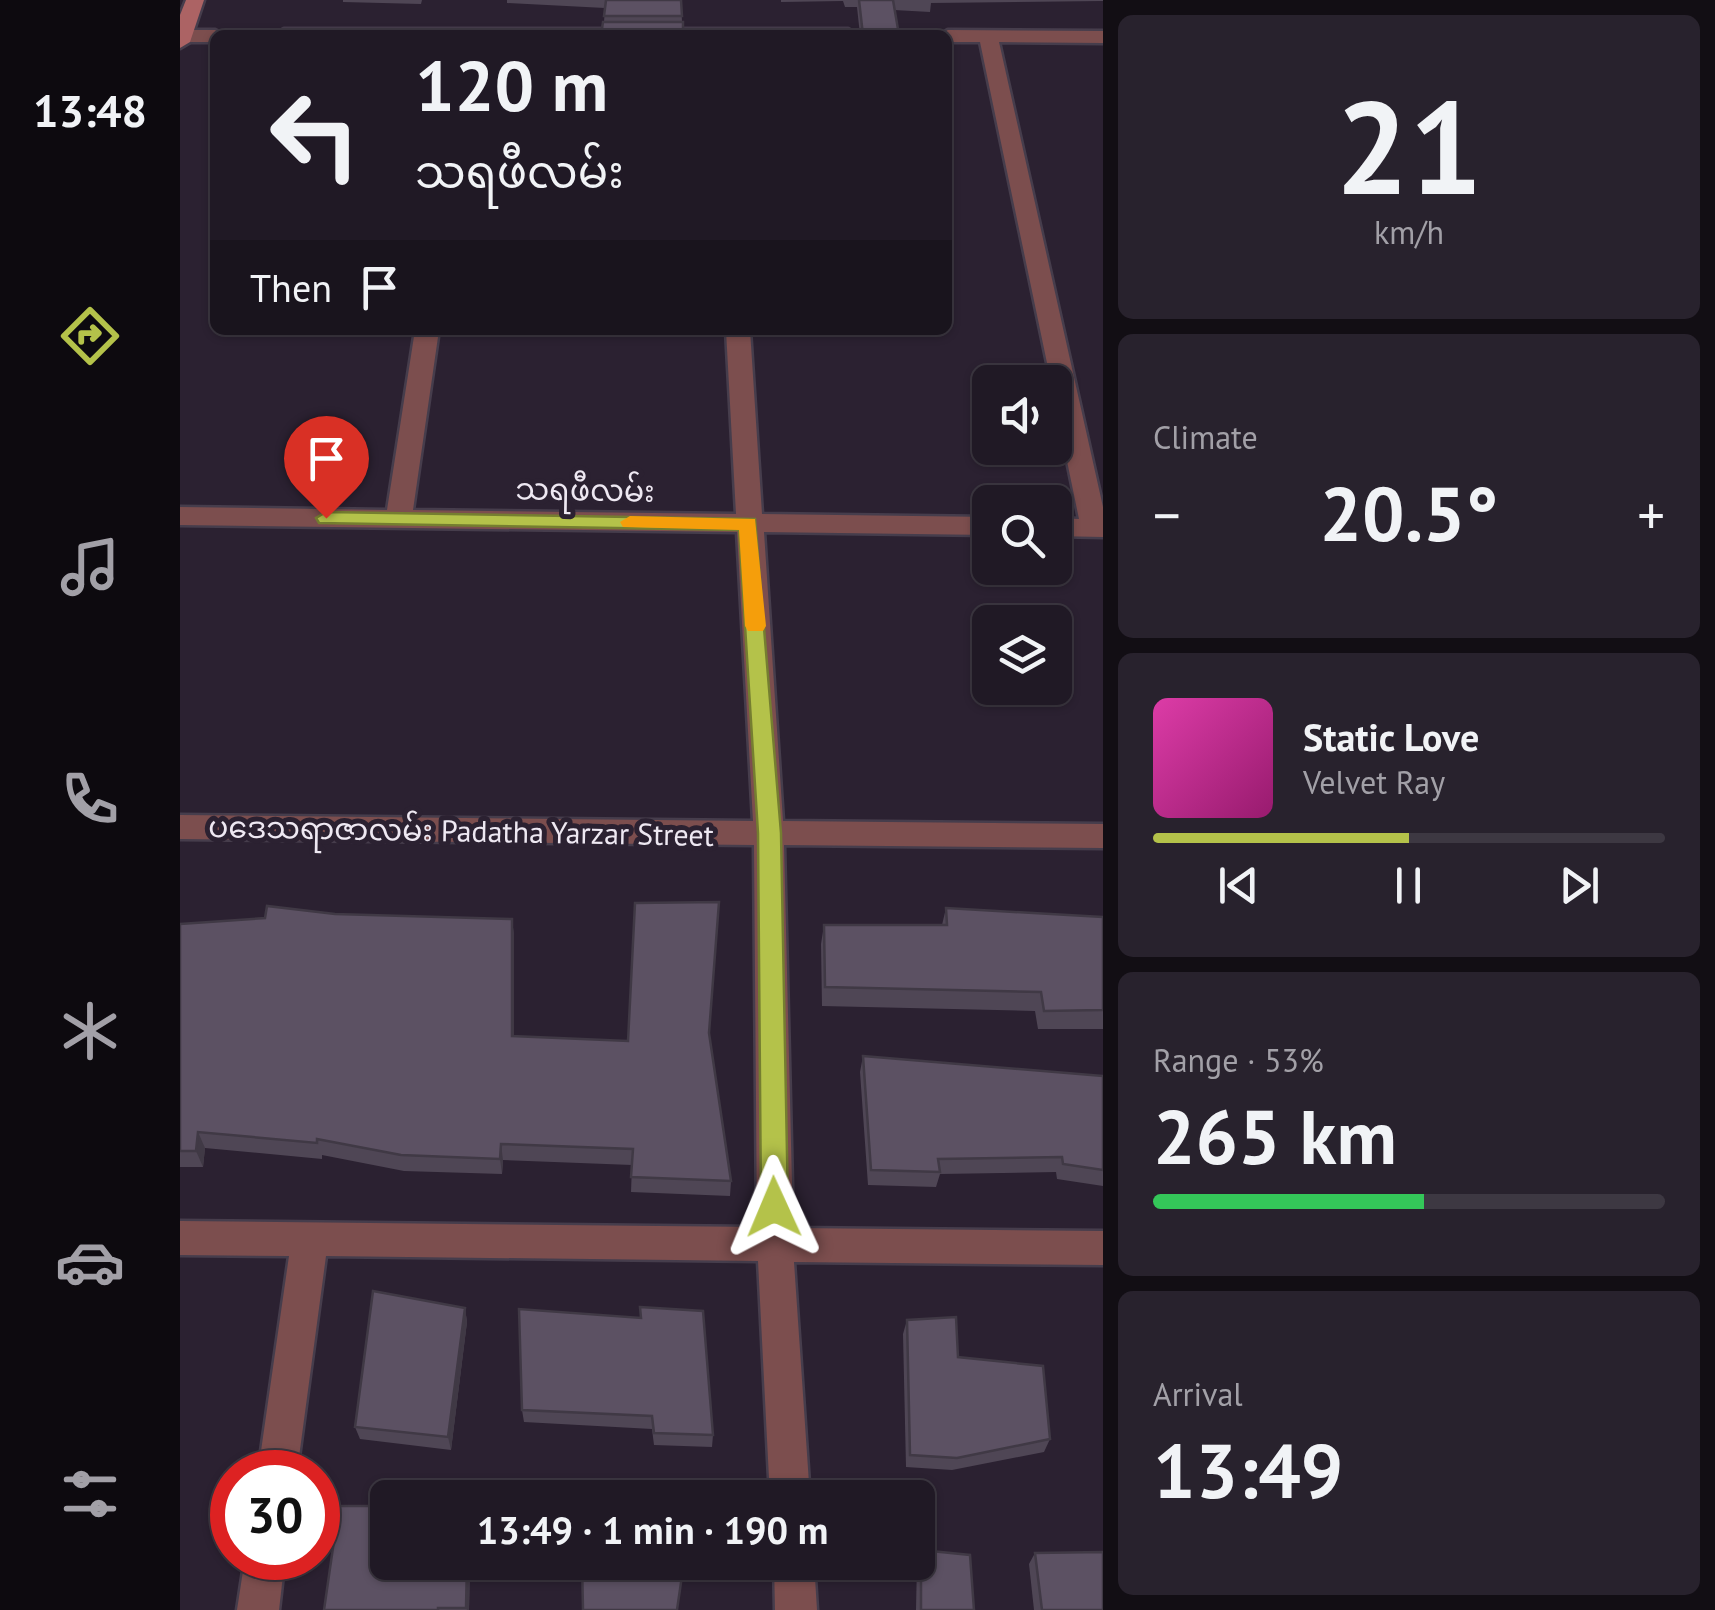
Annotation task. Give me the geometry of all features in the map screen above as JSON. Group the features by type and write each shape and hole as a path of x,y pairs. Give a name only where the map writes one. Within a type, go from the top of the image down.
{"main road":[{"path":"181,38 195,0"}],"street":[{"path":"181,38 210,36"},
{"path":"952,36 1102,36"},
{"path":"988,36 1098,528 1072,527"},
{"path":"398,519 426,335"},
{"path":"738,335 769,833 775,1244 789,1480"},
{"name":"သရဖီလမ်း","path":"180,516 972,526"},
{"name":"ပဒေသရာဇာလမ်း Padatha Yarzar Street","path":"180,827 1102,836"},
{"path":"180,1238 1102,1248"},
{"path":"280,1450 310,1239"},
{"path":"258,1610 262,1580"},
{"path":"795,1580 796,1610"}],"building":[{"path":"606,0 681,0 682,16 604,16"},
{"path":"859,0 893,0 898,30 862,30"},
{"path":"603,22 683,22 683,30 602,30"},
{"path":"719,902 709,1033 731,1181 631,1177 633,1149 501,1144 500,1159 401,1155 317,1139 317,1143 198,1132 196,1151 180,1151 180,924 265,918 267,906 335,914 512,919 512,1036 628,1041 635,903"},
{"path":"946,908 1103,917 1103,1010 1044,1011 1041,992 825,987 824,925 947,925"},
{"path":"863,1056 1103,1076 1103,1170 1063,1164 1062,1157 938,1159 940,1172 871,1170"},
{"path":"373,1291 465,1308 448,1437 355,1427"},
{"path":"640,1307 703,1311 713,1435 654,1433 652,1416 522,1410 519,1309 641,1318"},
{"path":"956,1317 958,1357 1043,1366 1050,1439 957,1458 910,1455 907,1320"},
{"path":"340,1506 370,1506 370,1580 467,1580 466,1608 324,1610 328,1580 340,1580"},
{"path":"935,1551 970,1555 974,1610 921,1610 921,1580 935,1580"},
{"path":"1103,1552 1103,1610 1042,1610 1035,1553"},
{"path":"582,1580 681,1580 677,1610 583,1610"}],"slow traffic":[{"path":"630,522 748,524 755,626"}],"route":[{"path":"326,518 748,524 769,833 774,1207"}]}
